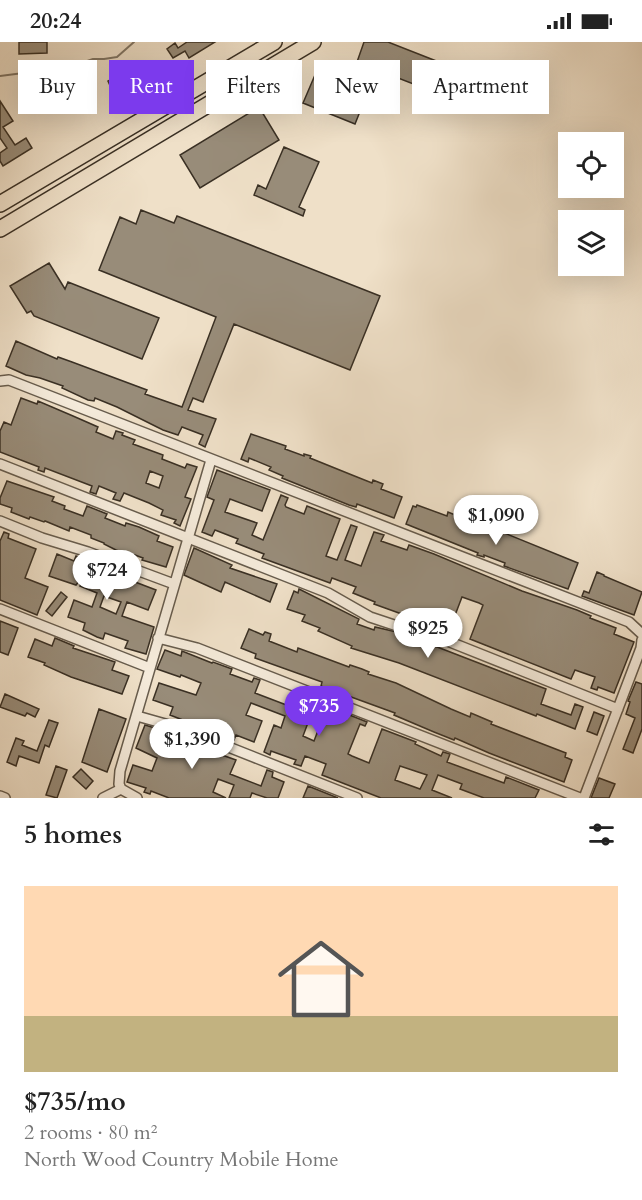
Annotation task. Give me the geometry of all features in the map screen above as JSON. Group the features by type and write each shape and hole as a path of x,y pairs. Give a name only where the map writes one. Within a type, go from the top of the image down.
{"main road":[{"path":"0,204 274,42"},
{"path":"0,229 313,42"},
{"path":"117,134 129,152"},
{"path":"45,176 53,197"}],"street":[{"path":"0,381 9,380 629,622 642,634"},
{"path":"136,798 121,789 120,771 211,460"},
{"path":"0,464 328,593 394,626 416,630 445,640 618,709"},
{"path":"0,521 174,585"},
{"path":"0,609 150,668"},
{"path":"158,638 197,648 582,798 618,709 642,640"},
{"path":"137,716 183,729 357,798"},
{"path":"103,798 121,789"},
{"path":"0,796 5,798"}],"building":[{"path":"19,42 47,42 47,53 19,54"},
{"path":"187,42 215,42 189,58 185,51 173,58 167,49 175,43 178,48"},
{"path":"364,42 388,42 434,60 412,60 412,83 400,79 400,60 358,60"},
{"path":"314,77 314,107 303,103"},
{"path":"0,101 13,121 3,127 15,145 26,138 32,148 3,166 0,153 7,148 0,138"},
{"path":"247,114 263,114 279,140 200,188 180,155"},
{"path":"330,114 359,114 355,124"},
{"path":"284,147 319,162 299,207 305,210 303,216 254,195 258,185 266,189"},
{"path":"141,210 174,223 177,216 380,296 350,370 234,324 203,402 193,398 188,410 216,419 205,447 199,444 203,435 182,427 178,435 163,430 95,398 94,401 88,400 62,388 63,386 26,375 6,366 16,341 57,359 58,357 147,390 145,394 182,407 216,317 99,270 120,217 136,224"},
{"path":"49,263 65,289 68,282 159,318 142,359 34,316 31,311 27,313 10,286"},
{"path":"21,398 37,404 38,401 98,427 96,432 113,439 116,431 123,433 122,435 135,440 133,444 163,455 162,459 185,468 187,464 197,467 185,497 191,499 180,526 174,523 176,520 161,515 163,510 149,503 124,493 120,501 113,499 116,493 99,486 96,494 90,492 92,486 45,468 44,472 38,470 39,467 0,452 0,431 4,422 11,425","holes":["150,471 163,476 159,488 146,483"]},
{"path":"251,434 286,446 285,449 304,456 304,454 311,456 310,458 372,483 373,480 383,484 381,489 402,497 394,518 357,504 356,507 349,505 282,478 283,476 269,470 271,467 249,458 248,462 241,459"},
{"path":"217,470 270,490 262,511 230,499 225,512 257,523 252,535 263,540 281,495 288,498 286,507 304,514 307,506 340,519 326,556 337,560 351,525 357,527 345,560 361,566 374,532 384,535 381,541 407,550 409,545 434,554 522,591 577,610 591,616 590,618 616,628 614,634 634,642 614,693 598,687 597,690 591,688 595,677 575,670 571,679 470,639 483,605 479,603 462,597 449,631 374,604 375,602 353,593 356,587 332,578 330,583 262,558 264,554 236,543 238,539 215,530 212,536 202,532 214,500 207,497"},
{"path":"7,481 54,497 52,501 65,506 64,509 83,516 87,506 107,514 105,518 125,526 126,523 139,527 159,536 157,541 173,547 166,567 142,560 143,558 124,551 123,553 91,538 91,535 70,527 69,531 45,521 30,517 29,519 11,512 12,508 0,504"},
{"path":"417,505 447,516 448,512 578,563 568,589 504,566 505,563 484,555 484,557 477,555 478,553 406,524 413,506"},
{"path":"4,532 9,534 8,538 36,549 25,578 48,587 37,615 0,600 0,541"},
{"path":"194,548 232,565 230,568 277,584 270,602 225,582 221,592 184,575"},
{"path":"57,554 74,561 76,556 124,572 122,577 156,590 148,610 127,602 122,616 154,627 146,654 125,648 128,641 105,633 103,639 97,637 83,630 85,623 68,617 74,600 92,607 97,593 80,586 84,575 76,585 49,576","holes":["104,596 121,602 116,614 100,607"]},
{"path":"597,572 642,592 634,615 582,596 584,591 589,593"},
{"path":"299,589 359,619 357,624 374,630 375,627 401,633 546,689 541,704 571,715 575,704 583,707 575,729 399,663 351,648 352,646 318,631 320,628 302,621 305,615 287,609 294,591 298,593"},
{"path":"61,592 67,597 52,616 46,611"},
{"path":"0,621 18,628 8,655 0,652"},
{"path":"249,629 263,635 265,632 271,634 269,641 297,652 298,648 349,667 350,665 362,669 369,672 368,674 396,683 470,717 471,713 492,722 491,724 566,753 565,757 572,760 564,782 455,738 454,740 434,732 394,715 395,713 321,686 322,682 255,658 256,654 241,648"},
{"path":"55,638 74,646 73,648 115,662 112,670 129,676 122,694 71,677 28,657 35,639 52,646"},
{"path":"165,650 181,656 182,651 232,669 230,674 252,682 254,678 260,680 255,693 289,706 293,696 315,704 303,736 314,741 327,707 333,709 332,713 345,719 347,714 367,722 365,726 360,724 348,754 369,763 382,729 416,742 415,744 441,756 443,752 450,754 447,762 504,783 506,777 539,790 535,798 484,798 460,789 462,784 438,775 432,790 452,798 381,798 322,775 326,764 305,756 301,766 294,764 296,760 271,751 270,755 264,752 274,725 281,728 285,716 251,703 246,715 262,721 254,742 236,735 234,740 170,715 173,707 153,700 159,683 196,695 201,683 157,669","holes":["400,766 427,775 420,789 395,780"]},
{"path":"636,682 642,684 642,729 633,753 623,749 635,718 626,714 630,702 628,701"},
{"path":"5,694 39,709 35,717 0,707"},
{"path":"99,709 126,719 107,772 82,762"},
{"path":"594,712 604,716 597,735 587,731"},
{"path":"49,720 58,723 49,747 45,745 39,763 19,756 16,766 7,762 16,738 24,741 22,745 37,751"},
{"path":"145,725 223,753 222,755 236,760 230,774 261,786 267,770 273,772 272,777 284,782 278,798 267,798 252,793 250,798 229,798 234,785 218,779 213,792 226,798 169,798 151,791 150,794 144,792 146,788 127,782 133,765 152,771 157,758 136,748"},
{"path":"56,766 67,770 57,798 46,795"},
{"path":"81,769 93,781 86,789 73,777"},
{"path":"599,778 615,784 609,798 591,798"},
{"path":"308,786 338,798 303,798"}],"waterway":[{"path":"0,76 70,67 93,59 117,57 134,42"}]}
